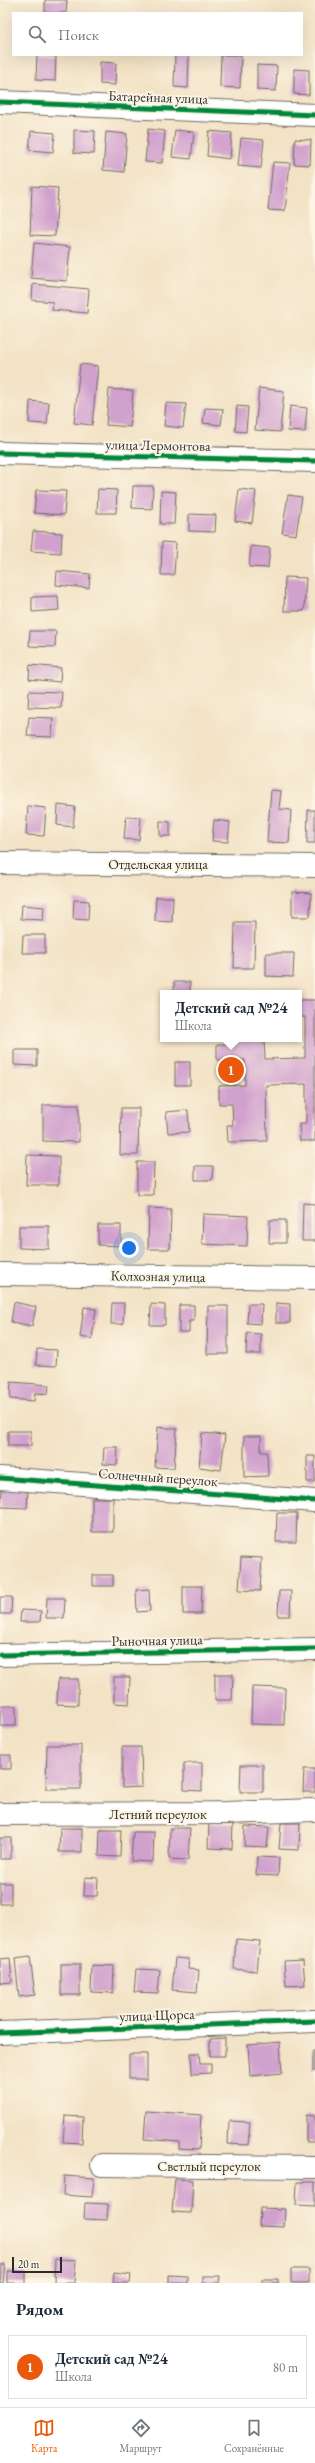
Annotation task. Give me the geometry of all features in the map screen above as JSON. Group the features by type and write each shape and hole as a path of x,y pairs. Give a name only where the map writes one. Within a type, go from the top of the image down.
{"street":[{"name":"Батарейная улица","path":"0,102 315,115"},
{"name":"улица Лермонтова","path":"0,454 315,460"},
{"name":"Отдельская улица","path":"0,863 315,866"},
{"name":"Колхозная улица","path":"0,1274 315,1278"},
{"name":"Солнечный переулок","path":"0,1478 315,1501"},
{"name":"Рыночная улица","path":"0,1655 315,1649"},
{"name":"Летний переулок","path":"0,1814 225,1813 315,1810"},
{"name":"улица Щорса","path":"0,2033 315,2022"},
{"name":"Светлый переулок","path":"102,2165 315,2167"}],"building":[{"path":"45,0 67,0 66,12 45,12"},
{"path":"37,56 56,56 55,81 36,80"},
{"path":"175,56 189,56 188,88 174,87"},
{"path":"221,56 241,56 240,88 220,87"},
{"path":"100,62 116,63 115,85 100,84"},
{"path":"257,65 277,66 276,91 257,90"},
{"path":"294,69 309,70 309,95 294,94"},
{"path":"148,129 165,131 162,163 145,162"},
{"path":"74,130 95,131 94,154 74,153"},
{"path":"175,130 194,132 191,159 172,157"},
{"path":"31,131 55,133 53,152 29,150"},
{"path":"209,131 232,133 230,159 207,156"},
{"path":"106,132 127,134 124,172 103,170"},
{"path":"241,138 264,140 261,168 238,166"},
{"path":"295,139 311,140 310,165 294,164"},
{"path":"273,162 290,163 285,211 268,210"},
{"path":"32,186 58,188 55,236 30,235"},
{"path":"34,243 70,247 67,281 31,278"},
{"path":"33,284 89,289 87,313 52,310 53,302 32,300"},
{"path":"80,364 98,366 92,425 74,423"},
{"path":"259,388 284,391 280,432 255,430"},
{"path":"109,389 133,391 130,427 106,425"},
{"path":"30,401 49,403 47,424 29,423"},
{"path":"166,403 186,404 183,428 164,426"},
{"path":"237,406 248,407 246,432 235,431"},
{"path":"290,406 307,408 305,432 288,431"},
{"path":"205,408 223,409 221,425 203,423"},
{"path":"133,486 153,486 152,509 132,508"},
{"path":"98,489 117,490 116,513 97,513"},
{"path":"239,489 256,491 252,523 235,521"},
{"path":"36,490 66,491 64,515 34,513"},
{"path":"161,491 176,492 174,524 160,524"},
{"path":"288,495 302,497 296,535 282,533"},
{"path":"189,514 216,515 215,532 189,531"},
{"path":"33,531 62,533 61,553 31,551"},
{"path":"162,542 176,543 174,575 161,575"},
{"path":"251,546 270,548 268,568 249,567"},
{"path":"57,571 90,574 89,588 56,585"},
{"path":"285,577 306,578 304,611 284,611"},
{"path":"58,596 59,610 32,612 32,597"},
{"path":"30,631 56,631 55,647 29,646"},
{"path":"30,665 61,668 60,682 29,679"},
{"path":"29,691 62,692 61,708 28,707"},
{"path":"29,717 53,718 52,737 27,736"},
{"path":"271,790 281,791 279,809 291,810 289,843 267,842"},
{"path":"58,805 75,807 73,827 57,825"},
{"path":"28,806 46,808 44,836 26,835"},
{"path":"308,810 315,810 315,843 307,843"},
{"path":"126,816 141,817 139,840 124,839"},
{"path":"214,820 230,822 228,842 212,841"},
{"path":"160,821 170,822 170,836 160,836"},
{"path":"292,892 311,893 310,917 292,917"},
{"path":"156,897 173,897 172,922 155,921"},
{"path":"74,900 89,901 88,920 73,919"},
{"path":"22,905 44,907 43,920 21,919"},
{"path":"235,922 255,922 254,968 234,968"},
{"path":"23,935 45,935 45,953 22,953"},
{"path":"266,953 294,953 293,977 266,976"},
{"path":"174,982 190,982 190,990 174,990"},
{"path":"302,1000 315,1000 315,1141 300,1141 299,1124 306,1124 306,1084 266,1085 267,1141 228,1142 227,1125 233,1125 232,1104 219,1104 219,1086 245,1085 245,1060 217,1060 217,1044 231,1044 231,1042 264,1042 265,1059 305,1058 305,1017 302,1017"},
{"path":"14,1050 37,1050 37,1066 14,1065"},
{"path":"175,1062 190,1062 190,1085 175,1085"},
{"path":"43,1105 79,1105 79,1142 43,1141"},
{"path":"121,1108 139,1108 138,1155 120,1155"},
{"path":"188,1110 189,1132 168,1133 166,1112"},
{"path":"27,1155 59,1156 59,1185 26,1185"},
{"path":"137,1162 154,1162 153,1195 137,1195"},
{"path":"195,1166 213,1166 212,1180 195,1180"},
{"path":"303,1203 315,1204 315,1241 302,1241"},
{"path":"149,1208 171,1209 170,1249 148,1249"},
{"path":"203,1214 248,1216 247,1246 202,1244"},
{"path":"270,1220 286,1220 286,1243 269,1243"},
{"path":"98,1225 121,1225 121,1246 98,1245"},
{"path":"19,1226 49,1226 49,1249 19,1248"},
{"path":"14,1302 36,1307 32,1326 11,1322"},
{"path":"112,1303 124,1303 123,1324 111,1324"},
{"path":"276,1303 290,1304 290,1323 276,1323"},
{"path":"151,1304 165,1305 165,1325 150,1325"},
{"path":"248,1304 262,1304 261,1324 247,1323"},
{"path":"179,1305 194,1305 194,1321 189,1321 189,1332 179,1332"},
{"path":"208,1306 228,1306 228,1354 207,1354"},
{"path":"84,1307 96,1309 92,1339 80,1337"},
{"path":"247,1333 261,1334 261,1354 246,1354"},
{"path":"37,1349 57,1350 56,1366 36,1365"},
{"path":"11,1382 49,1385 48,1394 35,1393 34,1401 10,1399"},
{"path":"158,1427 177,1429 174,1468 155,1467"},
{"path":"8,1431 31,1431 31,1446 8,1446"},
{"path":"202,1433 225,1435 221,1470 199,1467"},
{"path":"244,1436 261,1436 261,1452 267,1452 268,1476 244,1477"},
{"path":"104,1447 118,1447 117,1465 103,1464"},
{"path":"307,1456 315,1456 315,1482 307,1482"},
{"path":"2,1488 28,1489 27,1508 1,1507"},
{"path":"92,1498 113,1498 113,1532 92,1532"},
{"path":"277,1513 297,1513 296,1542 276,1542"},
{"path":"241,1557 262,1558 260,1591 239,1590"},
{"path":"93,1575 113,1575 113,1586 93,1586"},
{"path":"183,1586 202,1586 201,1614 183,1614"},
{"path":"149,1589 150,1611 137,1612 136,1590"},
{"path":"279,1591 291,1591 290,1616 278,1616"},
{"path":"0,1597 12,1597 11,1614 0,1614"},
{"path":"47,1598 65,1598 64,1618 46,1618"},
{"path":"21,1610 41,1611 40,1622 20,1622"},
{"path":"215,1674 233,1674 232,1700 215,1700"},
{"path":"114,1677 130,1677 129,1704 114,1703"},
{"path":"58,1679 78,1679 78,1705 57,1704"},
{"path":"252,1687 285,1688 284,1725 251,1724"},
{"path":"0,1706 16,1706 16,1726 0,1726"},
{"path":"47,1745 81,1745 81,1789 46,1789"},
{"path":"122,1747 141,1747 142,1787 122,1788"},
{"path":"0,1755 11,1755 11,1769 0,1769"},
{"path":"184,1763 202,1763 202,1791 184,1790"},
{"path":"241,1765 263,1765 263,1792 240,1792"},
{"path":"304,1769 315,1769 315,1792 303,1792"},
{"path":"209,1823 233,1824 232,1849 208,1848"},
{"path":"281,1823 300,1823 299,1850 279,1849"},
{"path":"245,1826 269,1827 267,1847 244,1846"},
{"path":"60,1828 82,1828 82,1852 59,1852"},
{"path":"170,1828 190,1828 188,1860 169,1859"},
{"path":"100,1830 121,1830 120,1857 99,1856"},
{"path":"133,1832 154,1832 153,1862 131,1861"},
{"path":"0,1838 11,1838 11,1859 0,1859"},
{"path":"257,1857 279,1858 278,1876 256,1875"},
{"path":"85,1877 98,1878 97,1896 84,1896"},
{"path":"0,1883 11,1883 11,1904 0,1904"},
{"path":"236,1939 260,1941 257,1971 234,1969"},
{"path":"30,1957 35,1995 19,1997 15,1959"},
{"path":"10,1958 12,1982 0,1983 0,1959"},
{"path":"175,1958 189,1959 188,1969 199,1970 197,1992 172,1990"},
{"path":"303,1960 305,1985 286,1986 284,1961"},
{"path":"61,1964 80,1964 80,1995 61,1995"},
{"path":"92,1965 114,1966 113,1993 91,1992"},
{"path":"136,1969 160,1970 158,1993 134,1992"},
{"path":"225,2038 225,2056 210,2056 210,2039"},
{"path":"280,2042 282,2073 250,2076 248,2045"},
{"path":"313,2051 315,2051 315,2071 313,2071"},
{"path":"191,2053 199,2053 200,2064 211,2064 211,2073 192,2074"},
{"path":"129,2054 147,2054 147,2079 129,2079"},
{"path":"146,2111 201,2115 199,2150 179,2149 179,2142 144,2139"},
{"path":"306,2115 315,2116 315,2142 306,2142"},
{"path":"65,2116 83,2117 82,2143 63,2142"},
{"path":"229,2121 250,2122 248,2145 228,2144"},
{"path":"64,2176 94,2178 92,2197 63,2195"},
{"path":"175,2179 193,2180 191,2213 172,2212"},
{"path":"297,2182 315,2182 315,2206 296,2205"},
{"path":"85,2203 108,2204 107,2220 84,2219"},
{"path":"260,2208 285,2209 284,2227 259,2226"},
{"path":"55,2259 76,2260 74,2283 54,2283"},
{"path":"0,2264 5,2264 3,2283 0,2283"},
{"path":"291,2269 309,2269 309,2283 291,2283"},
{"path":"7,2271 26,2272 26,2283 7,2283"},
{"path":"114,2272 131,2274 130,2283 113,2283"},
{"path":"169,2275 188,2276 188,2283 169,2283"},
{"path":"203,2276 220,2276 219,2283 203,2283"},
{"path":"262,2279 278,2279 278,2283 262,2283"}],"cycle path":[{"path":"0,102 315,115"},
{"path":"0,453 315,461"},
{"path":"0,1478 315,1501"},
{"path":"0,1655 315,1649"},
{"path":"0,2033 315,2021"}],"place":[{"name":"Детский сад №24","path":"231,1070"}]}
